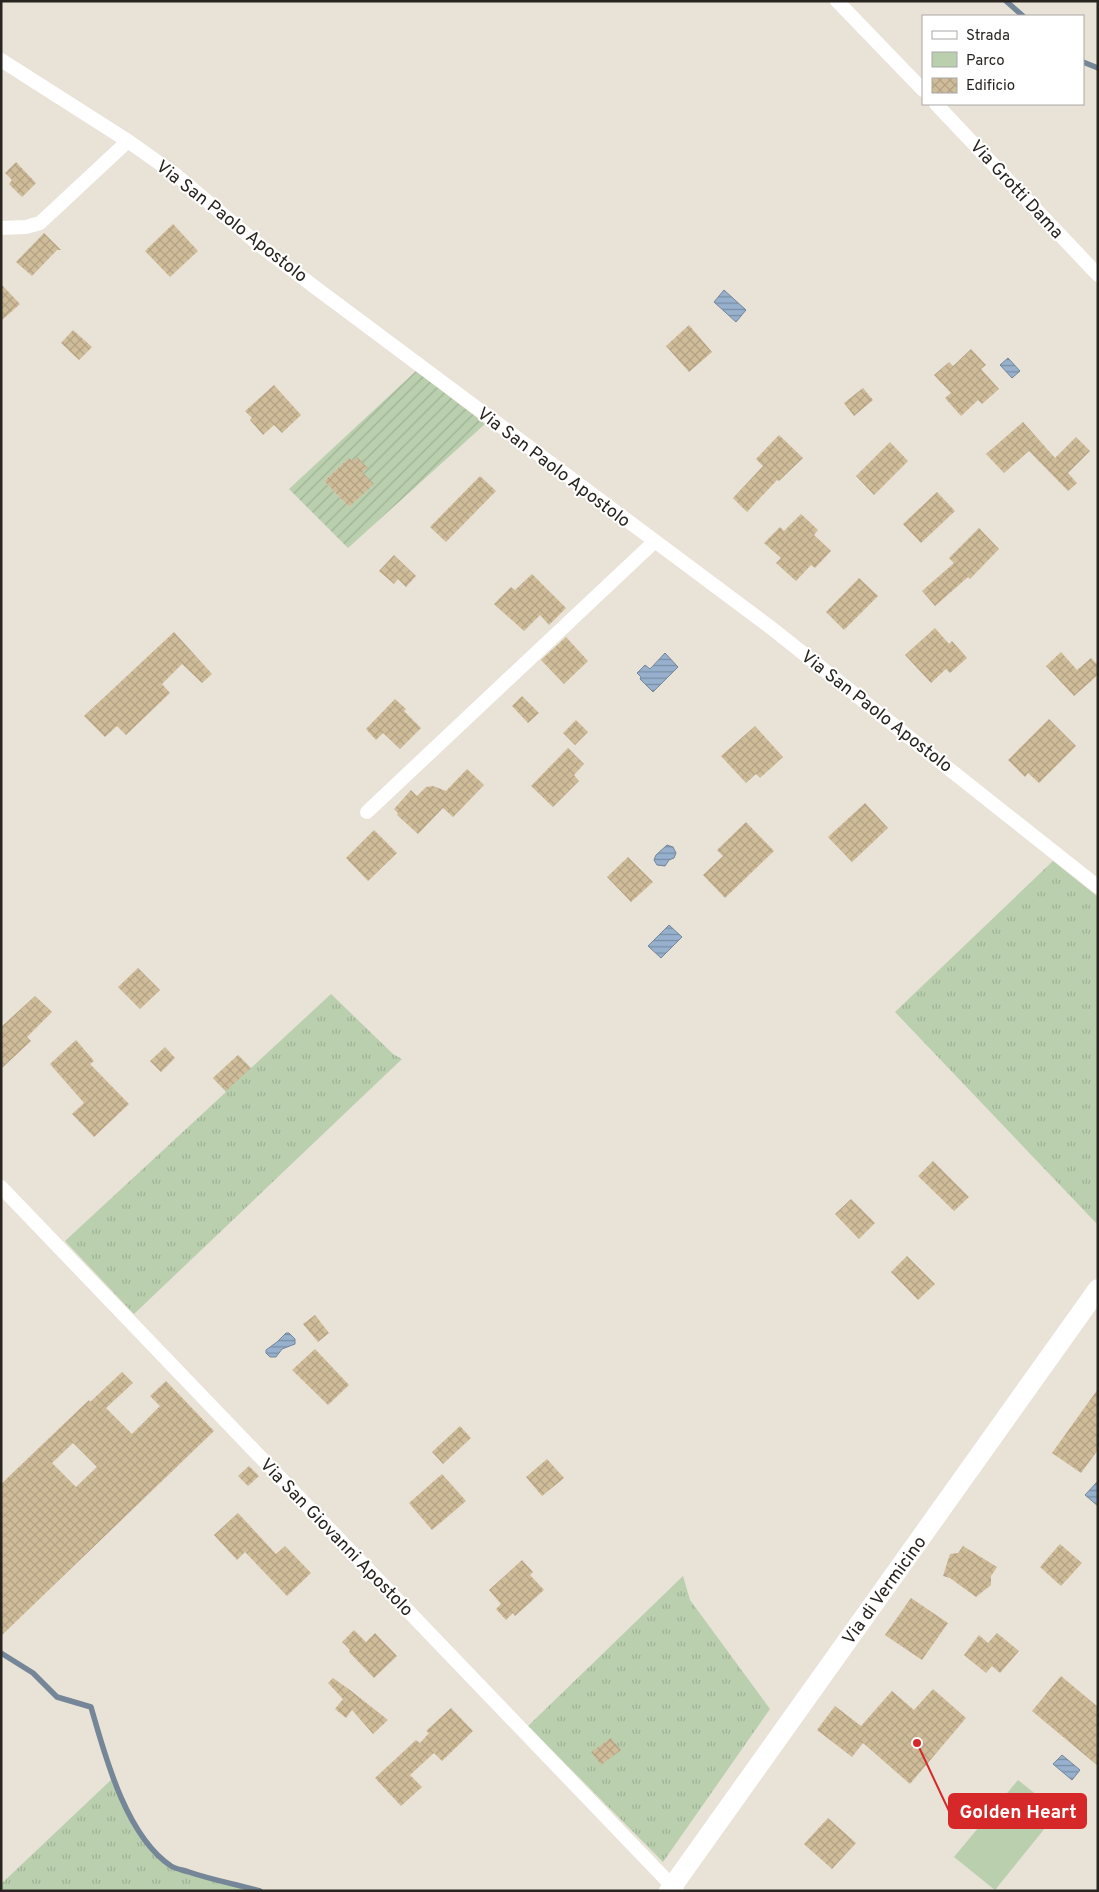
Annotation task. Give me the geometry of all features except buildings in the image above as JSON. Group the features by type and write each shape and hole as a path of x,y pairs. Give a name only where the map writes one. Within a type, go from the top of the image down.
{"main road":[{"name":"Via di Vermicino","path":"673,1889 1098,1289"}],"street":[{"path":"837,1 922,89"},
{"name":"Via San Paolo Apostolo","path":"1,60 128,141 176,175 258,244 770,627 1098,886"},
{"name":"Via Grotti Dama","path":"937,105 1098,275"},
{"path":"1,228 26,227 40,223 128,141"},
{"path":"367,812 654,542"},
{"name":"Via San Giovanni Apostolo","path":"1,1187 673,1889"}],"green space":[{"path":"416,371 485,424 348,548 289,489","holes":["349,458 373,484 349,507 324,481"]},
{"path":"1053,861 1098,897 1098,1225 895,1012"},
{"path":"331,994 393,1054 402,1059 134,1314 65,1241 226,1092 213,1078 238,1055 251,1068"},
{"path":"683,1576 690,1600 770,1709 663,1862 528,1726"},
{"path":"112,1779 137,1828 164,1861 195,1875 260,1891 1,1891 1,1884"},
{"path":"1018,1780 1058,1812 995,1890 954,1857"}],"water":[{"path":"724,290 746,310 736,322 714,302"},
{"path":"1008,358 1020,371 1012,378 1000,365"},
{"path":"665,653 678,667 653,692 640,679 641,677 637,673 645,665 650,669"},
{"path":"667,845 673,847 676,853 674,858 669,860 665,866 657,865 654,860 656,855"},
{"path":"669,925 682,937 661,958 648,946"},
{"path":"286,1333 289,1333 295,1339 295,1344 282,1349 276,1357 270,1357 266,1350"},
{"path":"1098,1481 1098,1506 1085,1495"},
{"path":"1062,1755 1080,1770 1072,1780 1053,1764"}],"waterway":[{"path":"1006,1 1022,15"},
{"path":"1084,62 1098,68"},
{"path":"1,1653 33,1673 57,1697 91,1707 119,1794 141,1835 155,1853 175,1868 260,1891"}],"place":[{"name":"Golden Heart","path":"917,1743"}]}
